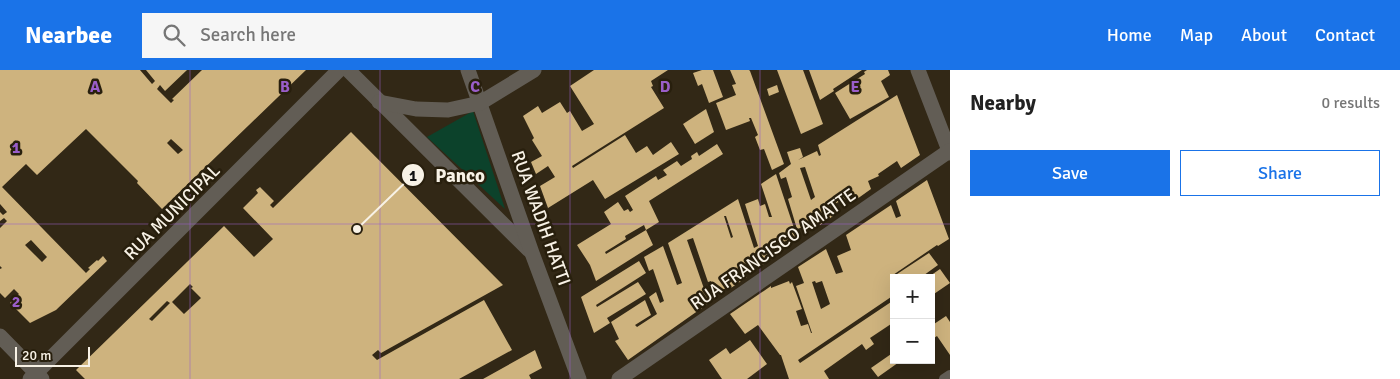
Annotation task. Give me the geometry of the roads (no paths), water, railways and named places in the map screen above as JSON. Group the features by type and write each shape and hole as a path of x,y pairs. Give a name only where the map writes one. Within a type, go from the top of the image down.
{"street":[{"name":"RUA MUNICIPAL","path":"36,377 339,70"},
{"path":"348,70 532,253"},
{"name":"RUA WADIH HATTI","path":"468,70 532,253 579,379"},
{"path":"379,102 416,109 448,110 480,103 534,70"},
{"path":"918,70 950,152"},
{"name":"RUA FRANCISCO AMATTE","path":"619,379 950,152"},
{"path":"0,336 36,377"}],"lane":[{"path":"944,379 950,375"}],"place":[{"name":"Panco","path":"357,229"}]}
